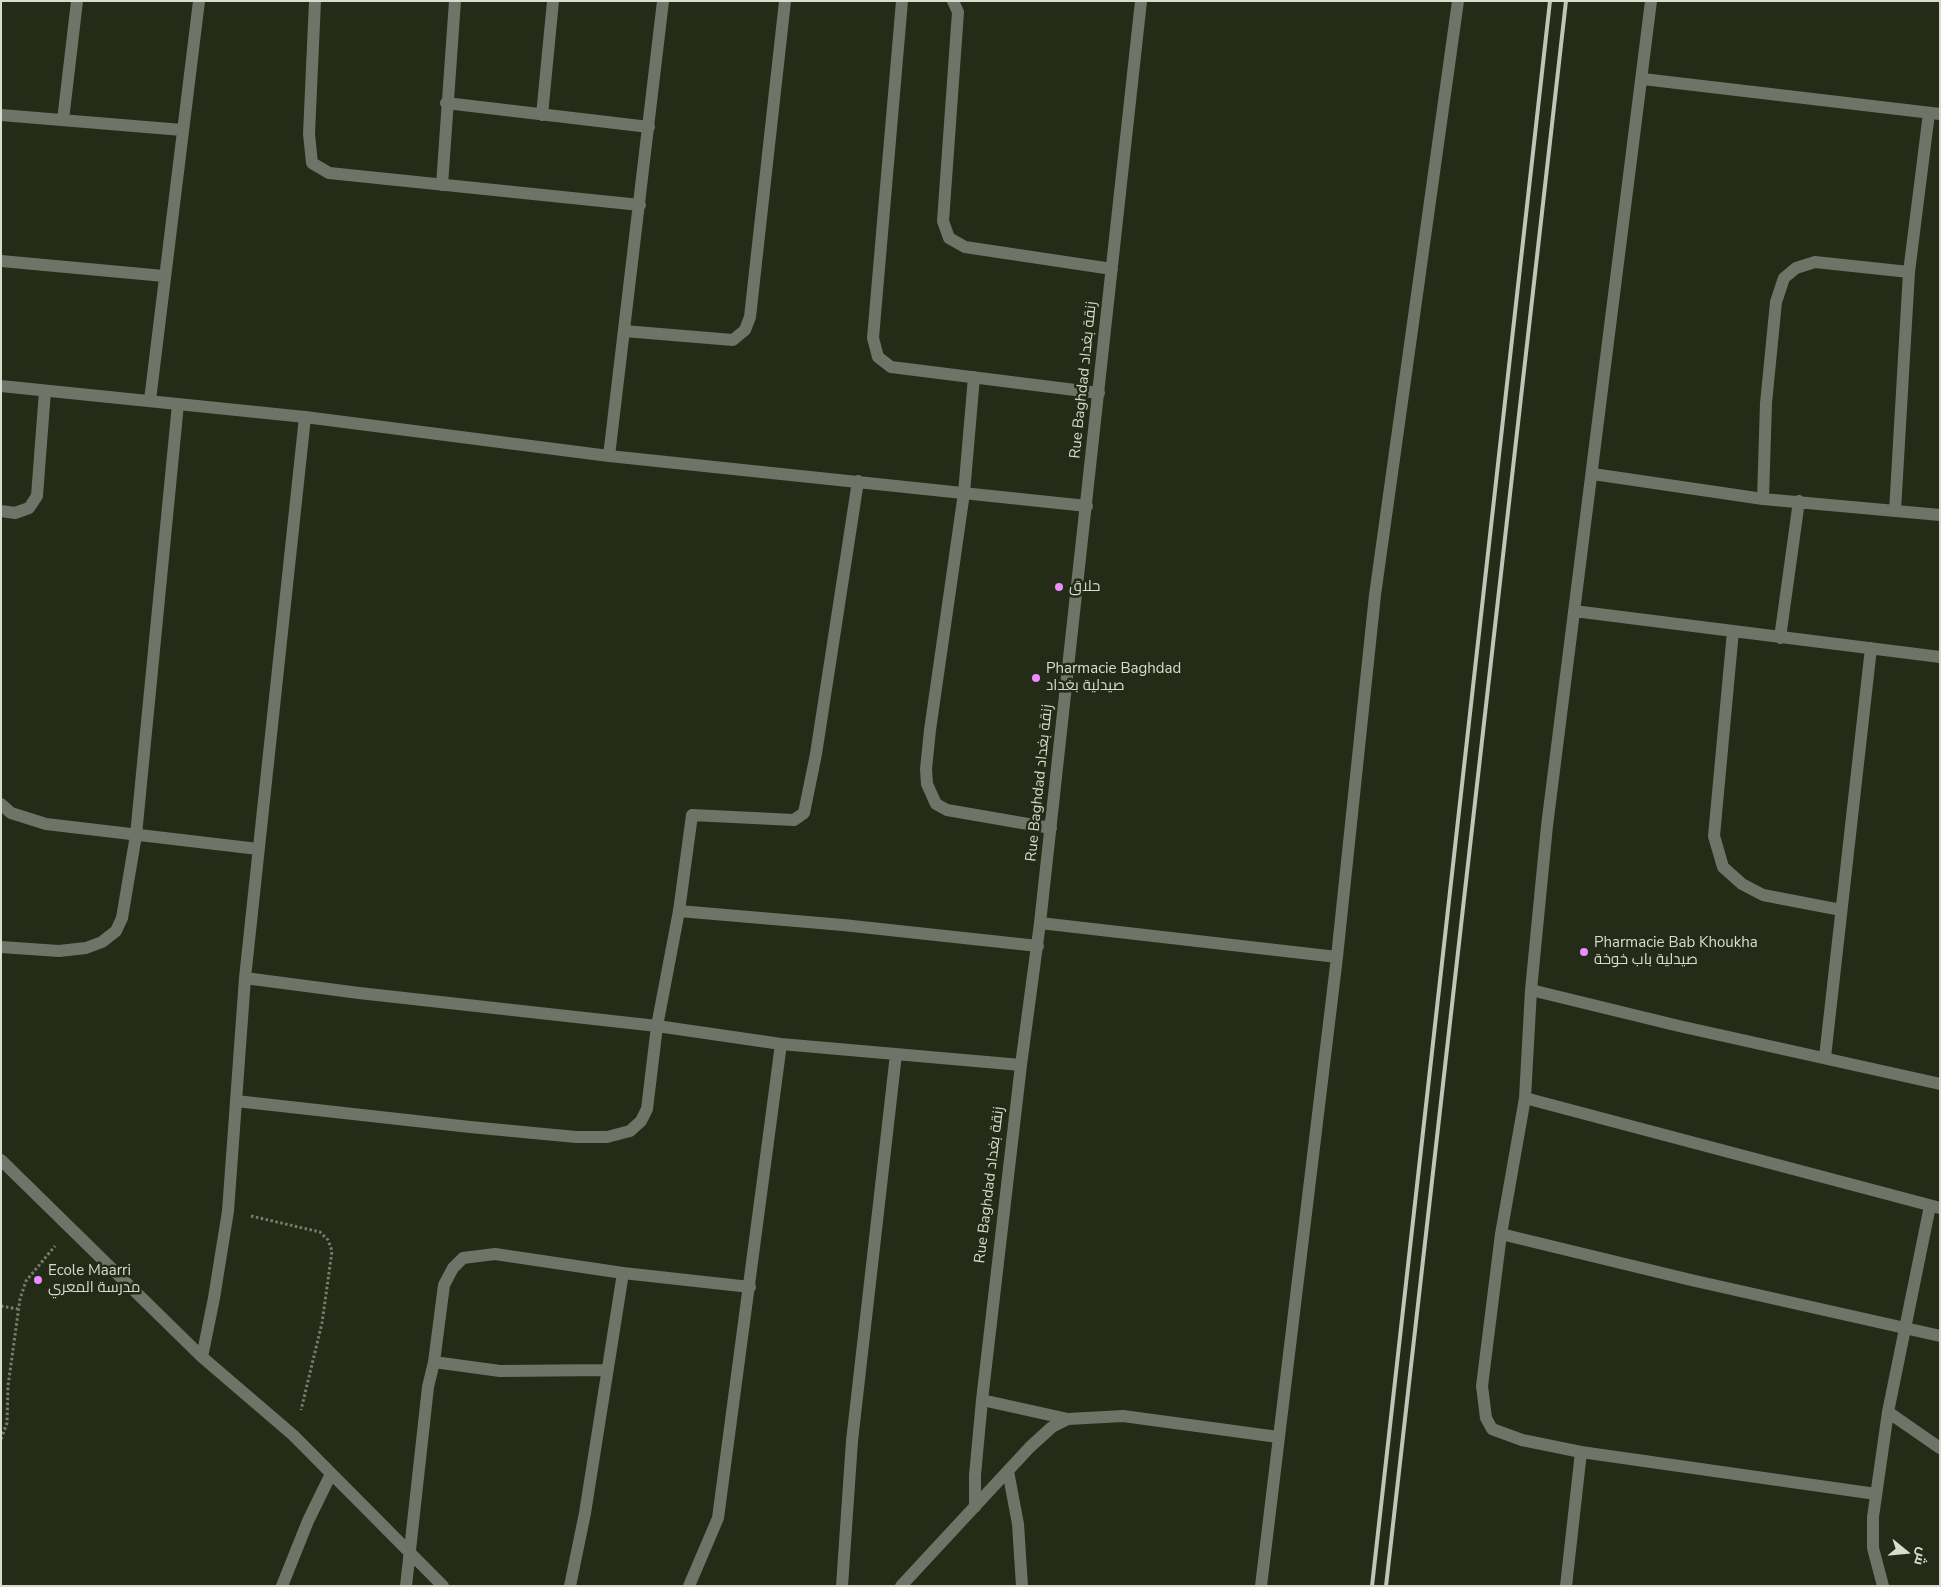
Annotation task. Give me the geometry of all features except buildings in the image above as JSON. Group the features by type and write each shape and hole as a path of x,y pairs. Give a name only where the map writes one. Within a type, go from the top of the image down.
{"street":[{"path":"63,120 77,1"},
{"path":"150,400 199,1"},
{"path":"315,1 309,134 312,163 329,173 640,205"},
{"path":"442,185 446,103 455,1"},
{"path":"542,114 553,1"},
{"path":"609,456 640,205 662,1"},
{"path":"624,331 732,340 745,330 750,317 785,1"},
{"path":"902,1 873,338 878,357 891,367 1099,393"},
{"path":"953,1 958,12 943,221 949,238 965,248 1112,269"},
{"name":"Rue Baghdad زنقة بغداد","path":"975,1508 975,1475 982,1400 1021,1065 1038,946 1141,1"},
{"path":"1261,1586 1337,957 1375,596 1458,1"},
{"path":"1651,1 1643,79 1538,903 1525,1098 1501,1234 1482,1386 1486,1418 1492,1428 1507,1435 1581,1452 1876,1494"},
{"path":"1643,79 1934,113 1909,272 1895,511"},
{"path":"446,103 649,126"},
{"path":"1,115 182,130"},
{"path":"1,261 164,276"},
{"path":"1763,499 1766,403 1776,302 1784,278 1796,268 1815,262 1909,272"},
{"path":"974,377 964,493 930,730 926,769 927,784 936,804 947,810 1051,828"},
{"path":"1,386 304,417 609,456 1086,506"},
{"path":"1,511 15,513 29,508 37,496 45,391"},
{"path":"1,947 59,951 86,948 102,942 116,931 122,918 136,835 178,404"},
{"path":"202,1357 228,1211 245,978 304,417"},
{"path":"1593,474 1763,499 1940,515"},
{"path":"236,1101 576,1137 607,1137 630,1131 641,1121 647,1109 658,1026 679,912 692,815 794,820 804,814 816,754 858,481"},
{"path":"1780,638 1799,501"},
{"path":"1574,610 1780,638 1940,657"},
{"path":"1733,631 1714,836 1724,868 1742,884 1763,894 1841,910"},
{"path":"1825,1057 1872,648"},
{"path":"1,804 11,813 46,824 258,849"},
{"path":"679,912 843,925 1038,946"},
{"path":"1040,923 1337,957"},
{"path":"245,978 359,993 658,1026 781,1044 1021,1065"},
{"path":"1531,990 1679,1026 1940,1084"},
{"path":"689,1586 718,1518 781,1044"},
{"path":"842,1586 852,1441 896,1054"},
{"path":"1525,1098 1935,1207 1904,1329 1888,1412 1876,1494 1873,1517 1873,1548 1883,1586"},
{"path":"1,1160 202,1357 293,1435 443,1586"},
{"path":"1501,1234 1940,1336"},
{"path":"406,1586 428,1387 434,1362 444,1286 453,1268 463,1258 495,1254 623,1273 750,1287"},
{"path":"570,1586 585,1513 623,1273"},
{"path":"434,1362 500,1371 607,1370"},
{"path":"982,1400 1068,1418 1123,1416 1278,1436"},
{"path":"1888,1412 1940,1448"},
{"path":"901,1586 1008,1471 1052,1427 1068,1418"},
{"path":"1566,1586 1581,1452"},
{"path":"1008,1471 1018,1524 1022,1586"},
{"path":"282,1586 308,1521 331,1474"}],"path":[{"path":"228,1211 320,1232 328,1240 332,1251 322,1323 311,1374 293,1435"},
{"path":"1,1439 7,1423 8,1386 18,1309 26,1281 49,1252 72,1230"},
{"path":"1,1306 18,1309"}],"railway":[{"path":"1372,1586 1550,1"},
{"path":"1386,1586 1566,1"}],"place":[{"name":"حلاق","path":"1059,587"},
{"name":"Pharmacie Baghdad صيدلية بغداد","path":"1036,678"},
{"name":"Pharmacie Bab Khoukha صيدلية باب خوخة","path":"1584,952"},
{"name":"Ecole Maarri مدرسة المعري","path":"38,1280"}]}
